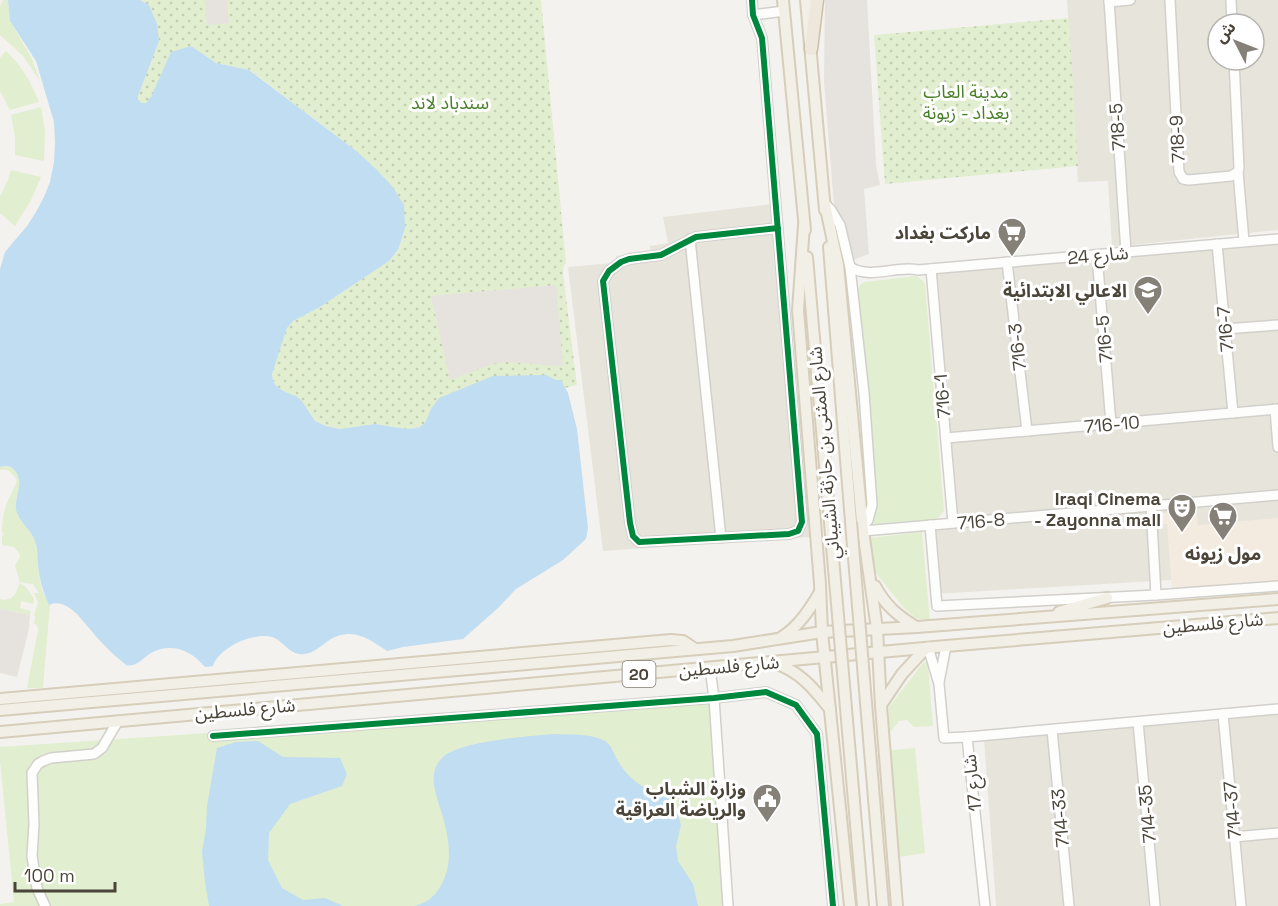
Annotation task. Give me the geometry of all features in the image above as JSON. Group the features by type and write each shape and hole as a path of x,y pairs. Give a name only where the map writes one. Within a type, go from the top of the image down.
{"highway":[{"path":"811,49 817,0"}],"main road":[{"name":"شارع المثنى بن حارثة الشيباني","path":"806,0 883,906"},
{"name":"شارع المثنى بن حارثة الشيباني","path":"784,9 863,906"},
{"path":"825,204 838,265 863,529 877,629 880,706 897,906"},
{"path":"804,225 798,310 824,657 850,906"},
{"path":"871,580 888,606 917,627"},
{"path":"771,641 792,630 820,592"},
{"path":"1045,617 1107,598"},
{"name":"شارع فلسطين","path":"0,710 733,646 822,632 917,627 1278,599"},
{"name":"شارع فلسطين","path":"0,732 1278,618"},
{"path":"0,699 671,640 683,641 695,649"},
{"path":"733,646 739,649 741,656 734,666"},
{"path":"880,706 902,674 927,648"},
{"path":"494,667 512,654"},
{"path":"771,662 795,672 806,680 830,709"},
{"path":"265,687 266,707"}],"street":[{"path":"752,0 754,18 762,38 778,228 802,522 798,531 789,534 639,542 633,536 630,523 603,281 609,271 621,262 662,255 696,237 778,228"},
{"path":"1109,1 1130,0"},
{"name":"718-9","path":"1170,0 1180,175 1189,180 1231,176 1238,172"},
{"name":"718-5","path":"1109,1 1126,252"},
{"path":"754,18 784,9"},
{"path":"1235,72 1238,172 1244,242"},
{"path":"825,204 840,225 854,290 872,498 871,513 863,529"},
{"path":"690,239 721,538"},
{"name":"شارع 24","path":"850,267 861,272 907,268 918,270 1278,239"},
{"name":"716-7","path":"1217,244 1233,413"},
{"name":"716-5","path":"1097,255 1111,424"},
{"name":"716-3","path":"1007,262 1027,431"},
{"name":"716-1","path":"931,269 953,523"},
{"name":"شارع 24","path":"854,290 859,282 866,278 908,274 918,270"},
{"path":"1225,329 1278,325"},
{"path":"1276,409 1278,447"},
{"name":"716-10","path":"946,438 1276,409"},
{"name":"716-8","path":"863,529 1278,495"},
{"path":"1151,506 1156,595"},
{"path":"930,525 937,606 1107,598 1278,586"},
{"name":"شارع 17","path":"939,684 946,646"},
{"name":"شارع 17","path":"927,648 939,684 944,738 967,737 985,906"},
{"path":"710,668 728,906"},
{"path":"213,736 714,698 766,692 796,705 817,734 833,906"},
{"path":"967,737 1278,709"},
{"name":"714-37","path":"1223,714 1240,906"},
{"path":"45,906 37,888 32,856 34,824 32,773 38,764 51,758 93,754 98,751 118,721"},
{"name":"714-35","path":"1138,722 1155,906"},
{"name":"714-33","path":"1052,730 1069,906"},
{"path":"1234,837 1278,833"}],"shaded area":[{"path":"205,0 227,0 229,23 207,25"},
{"path":"825,0 867,0 876,165 880,185 864,189 869,254 850,261 834,205 824,82"},
{"path":"1067,0 1278,0 1278,230 1112,247 1108,181 1078,182"},
{"path":"780,203 810,537 603,551 568,267 612,263 616,256 651,252 650,246 668,243 663,217"},
{"path":"1278,234 1278,568 1171,580 936,594 930,525 953,523 931,269"},
{"path":"556,285 563,366 506,362 492,364 450,380 431,296"},
{"name":"مول زيونه","path":"1196,510 1198,525 1278,518 1278,582 1172,590 1167,524 1163,524 1162,513"},
{"path":"0,609 30,615 29,629 17,677 0,673"},
{"path":"1278,714 1278,906 996,906 984,739"}],"green space":[{"path":"3,0 8,0 10,21 32,59 40,81 23,56 0,35 0,6"},
{"name":"سندباد لاند","path":"140,0 541,0 566,263 563,273 577,385 565,388 561,380 556,381 550,377 477,384 439,398 425,423 418,428 406,429 375,424 340,429 315,421 295,396 277,387 273,381 272,374 287,328 293,321 320,307 389,261 398,251 405,228 355,150 250,70 216,63 191,46 148,102 144,104 139,102 138,96 159,41 149,5"},
{"name":"مدينة العاب بغداد - زيونة","path":"1069,18 1078,166 885,184 874,35"},
{"path":"6,51 25,74 39,102 10,110 0,91 0,58"},
{"path":"41,107 45,131 44,161 15,155 15,136 11,115"},
{"path":"11,170 41,177 31,200 15,226 0,213 0,196"},
{"path":"916,276 925,284 944,511 937,519 873,524 878,505 857,290 865,282"},
{"path":"0,467 15,470 20,479 16,499 24,523 36,542 42,590 50,604 43,688 27,688 38,630 37,625 34,624 38,602 34,593 39,593 33,584 19,582 15,565 20,557 19,553 14,547 2,545 4,534 2,523 5,510 17,480 10,472 0,470"},
{"path":"922,532 930,622 916,618 904,608 879,577 871,563 869,538"},
{"path":"19,583 26,587 34,599 33,604 21,601 20,608 31,611 30,615 0,609 0,599 11,598 17,591"},
{"path":"926,662 933,726 914,727 907,720 899,721 891,731 887,731 889,707"},
{"path":"712,699 732,906 0,906 0,904 14,902 0,747"},
{"path":"915,748 925,853 899,857 891,750"}],"water":[{"path":"8,0 140,0 149,5 157,24 159,41 138,96 141,103 146,103 151,97 171,52 191,46 216,63 249,70 355,150 376,169 392,186 404,205 405,228 398,250 389,261 320,307 293,321 287,328 272,374 273,381 277,387 301,400 315,421 326,426 340,429 375,424 406,429 418,428 425,423 439,398 493,376 546,375 561,380 568,393 577,429 588,528 586,539 563,560 516,589 463,639 387,651 366,638 344,634 311,652 299,654 291,651 276,639 265,636 238,642 222,653 213,666 205,667 187,652 166,648 151,653 130,666 108,649 71,609 61,604 49,605 40,580 36,544 17,513 18,477 11,467 0,467 0,269 5,252 27,226 44,197 50,182 55,143 54,122 36,61 10,21"},
{"path":"554,734 587,736 605,741 634,780 647,789 670,799 681,825 676,846 678,861 693,884 698,906 415,906 428,901 435,894 447,872 449,850 447,836 434,788 434,771 437,764 452,752 479,743"},
{"path":"258,741 283,757 340,758 347,774 342,786 290,804 269,833 268,860 282,888 303,900 325,898 343,906 209,906 202,852 217,748 236,742"}],"cycle path":[{"path":"752,0 753,15 762,38 802,522 798,531 789,534 639,542 633,536 630,523 603,281 609,271 621,262 661,255 696,237 778,228"},
{"path":"213,736 714,698 766,692 796,705 817,734 833,906"}],"place":[{"name":"ماركت بغداد","path":"1012,258"},
{"name":"الاعالي الابتدائية","path":"1148,316"},
{"name":"Iraqi Cinema - Zayonna mall","path":"1182,534"},
{"name":"مول زيونه","path":"1223,542"},
{"name":"وزارة الشباب والرياضة العراقية","path":"767,824"}]}
